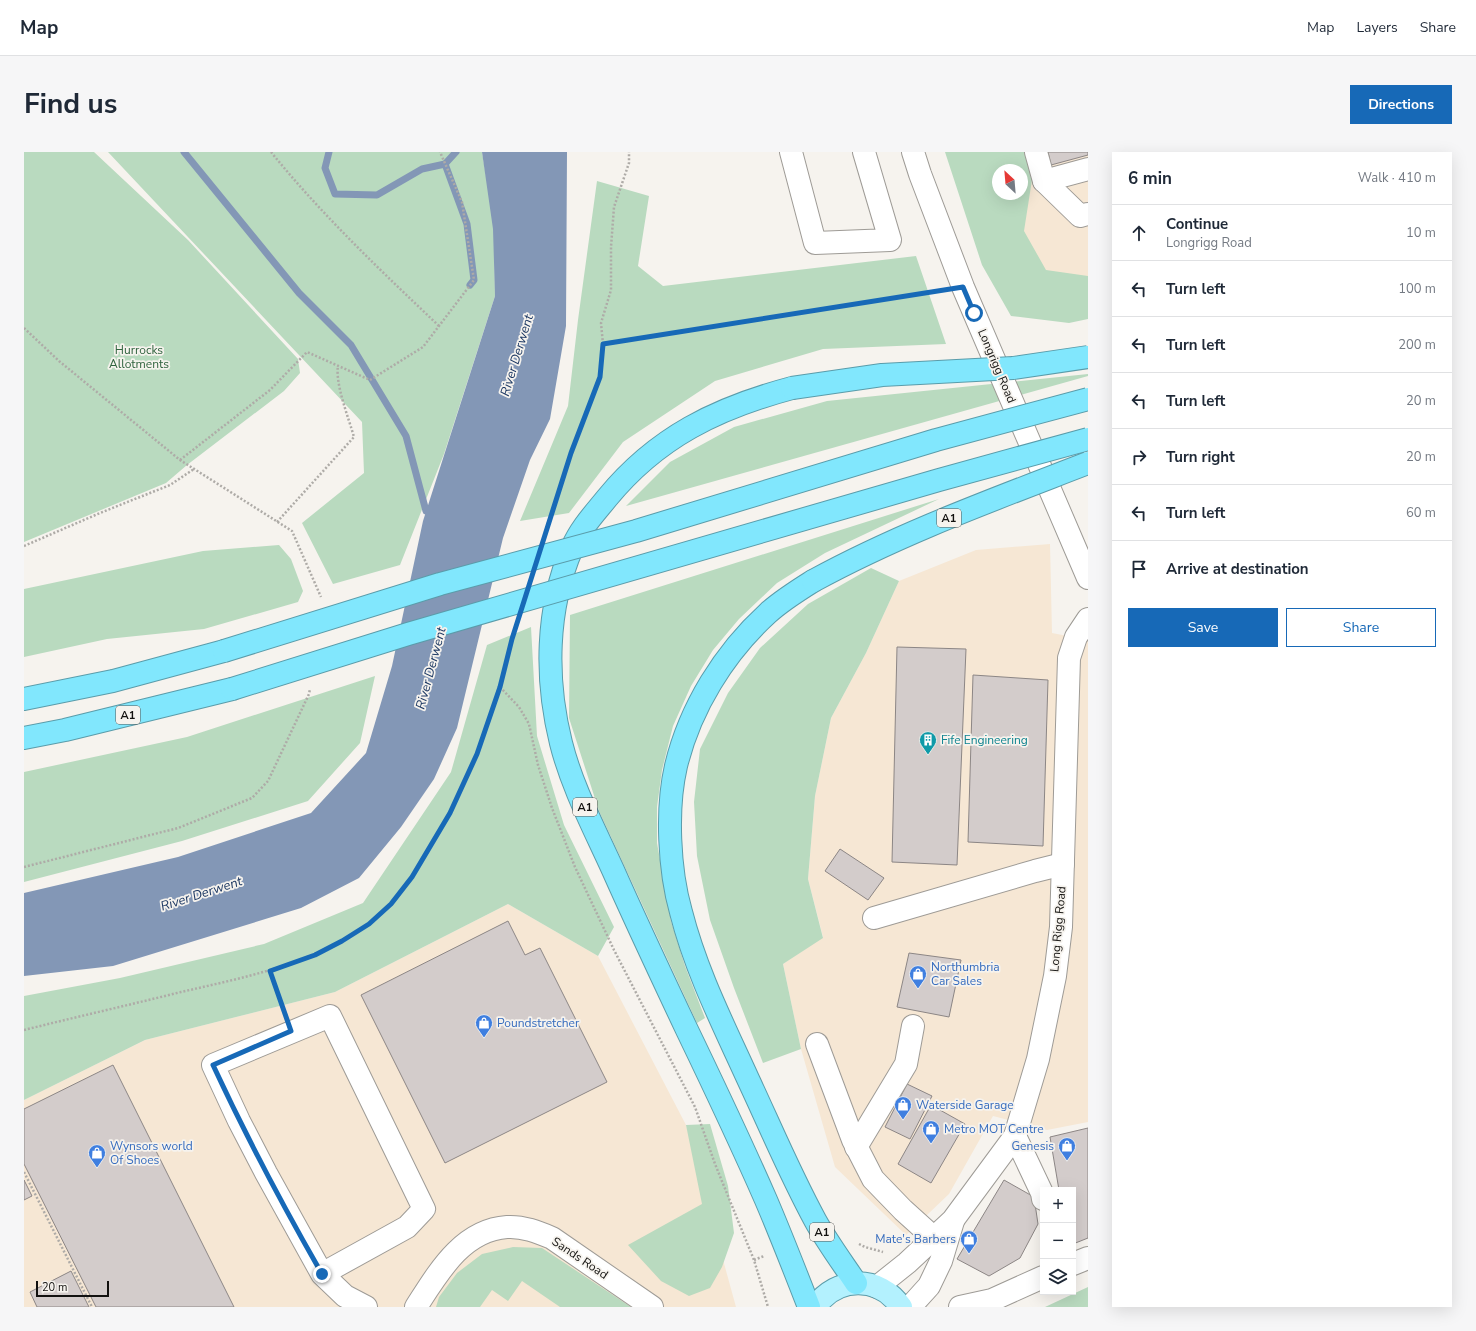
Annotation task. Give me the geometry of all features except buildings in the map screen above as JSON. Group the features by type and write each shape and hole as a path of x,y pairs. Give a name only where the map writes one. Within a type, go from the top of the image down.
{"highway":[{"name":"A1","path":"809,1307 766,1200 659,971 578,791 561,743 550,674 552,630 556,601 563,575 573,546 586,523 632,471 655,450 677,435 701,421 742,403 792,388 882,375 1013,368 1088,357"},
{"path":"24,699 113,681 224,651 440,584 636,531 936,440 1088,399"},
{"name":"A1","path":"24,738 65,730 232,689 408,634 939,480 1088,439"},
{"name":"A1","path":"867,1285 814,1219 703,980 680,911 674,880 670,817 676,766 692,718 719,671 748,632 789,596 813,581 869,552 909,534 1088,462"}],"main road":[{"path":"814,1307 819,1300 830,1291 843,1286 867,1285 887,1292 895,1298 901,1307"}],"street":[{"path":"791,152 815,243 890,240 864,152"},
{"name":"Longrigg Road","path":"913,152 963,287 1088,578"},
{"path":"1036,152 1044,181 1080,216 1088,214"},
{"path":"1044,181 1088,169"},
{"name":"Long Rigg Road","path":"953,1220 1015,1136 1038,1059 1055,976 1060,927 1069,658 1076,637 1088,619"},
{"path":"874,918 1063,864"},
{"path":"322,1274 407,1227 424,1209 330,1016 291,1031 213,1065 239,1121 266,1173 322,1274 342,1302 366,1307"},
{"path":"856,1147 906,1064 913,1026"},
{"path":"817,1044 856,1147 873,1179 903,1210 934,1238"},
{"path":"1015,1136 1040,1189"},
{"path":"867,1285 907,1263 953,1220"},
{"path":"910,1307 929,1286 940,1261 953,1220"},
{"name":"Sands Road","path":"416,1307 437,1274 462,1245 477,1236 507,1226 529,1230 552,1238 652,1307"},
{"path":"1076,1263 1088,1258"},
{"path":"960,1307 988,1304 1040,1279"}],"path":[{"path":"271,152 292,178 359,249 439,326"},
{"path":"180,460 270,390 307,352 370,380 423,347 474,280 462,202 440,152"},
{"path":"545,534 571,453 600,377 603,344 601,323 611,290 611,247 614,207 630,163 629,152"},
{"path":"603,344 963,287"},
{"path":"24,328 59,361 180,460 292,531 321,595 320,603"},
{"path":"277,522 354,437 339,383 337,373 338,366"},
{"path":"24,546 100,513 170,486 194,470"},
{"path":"24,1030 270,971 315,955 342,941 369,924 391,904 412,877 450,813 477,754 500,687 517,624"},
{"path":"24,867 178,828 252,798 268,781 309,694 310,687"},
{"path":"500,687 519,707 529,724 538,765 552,808 575,868 614,950 695,1107 715,1164 754,1260 768,1307"},
{"path":"270,971 291,1031"},
{"path":"24,1172 92,1307"}],"shaded area":[{"path":"985,152 1088,152 1088,297 1032,312 999,200 1028,200 1028,164 992,164 992,176"},
{"path":"1050,544 1052,633 1088,640 1088,1122 1047,1130 993,1116 949,1194 906,1235 835,1167 801,1049 783,964 823,937 808,879 815,796 831,718 866,653 899,581 976,550"},
{"path":"508,904 598,956 686,1125 736,1307 24,1307 24,1100 145,1040 335,992"}],"green space":[{"name":"Hurrocks Allotments","path":"24,152 94,152 188,240 298,359 300,373 284,391 187,465 166,483 24,542"},
{"path":"108,152 482,152 494,224 495,296 444,454 400,565 333,584 302,523 364,473 362,422"},
{"path":"945,152 1029,152 1034,167 1024,231 1046,270 1088,276 1088,319 1069,323 1011,316 982,265"},
{"path":"597,181 649,196 638,266 663,286 916,256 946,344 823,349 715,381 623,442 569,513 520,521 568,406"},
{"path":"1088,374 1088,376 626,506 670,462 734,427 827,401"},
{"path":"939,499 825,553 777,583 739,619 713,650 691,686 673,726 662,770 657,807 657,843 671,921 685,966 705,1018 697,1023 599,811 569,718 570,615"},
{"path":"279,545 291,559 303,591 298,602 204,629 107,639 24,657 24,589 203,551"},
{"path":"871,568 899,581 866,653 831,718 815,796 808,879 823,938 783,964 801,1049 763,1063 710,920 697,856 694,802 700,749 728,693 760,648 808,604"},
{"path":"531,627 537,736 564,825 614,927 598,956 508,904 335,992 145,1040 24,1100 24,996 120,978 264,944 363,903 451,772 487,645"},
{"path":"375,676 360,743 308,801 182,841 24,882 24,772 187,737"},
{"path":"710,1124 728,1186 734,1233 722,1267 710,1288 689,1296 661,1281 628,1245 702,1204 686,1125"},
{"path":"513,1247 542,1248 631,1307 560,1307 522,1281 508,1301 492,1290 480,1307 436,1307 439,1297 457,1273 482,1254"},
{"path":"1088,1287 1088,1307 1045,1307 1071,1295 1076,1295 1076,1293"}],"water":[{"name":"River Derwent","path":"482,152 567,152 566,326 550,419 530,460 503,538 457,728 434,779 401,827 359,878 301,908 113,966 24,976 24,893 178,857 311,813 366,753 392,666 423,521 495,296 493,229"}],"waterway":[{"path":"184,152 299,293 351,345 406,436 426,511"},
{"path":"329,152 325,168 335,194 377,195 422,169 445,164"},
{"path":"456,152 445,164 467,224 474,280 470,285"}],"place":[{"name":"Fife Engineering","path":"928,755"},
{"name":"Northumbria Car Sales","path":"918,989"},
{"name":"Poundstretcher","path":"484,1038"},
{"name":"Waterside Garage","path":"903,1120"},
{"name":"Metro MOT Centre","path":"931,1144"},
{"name":"Genesis","path":"1067,1161"},
{"name":"Wynsors world Of Shoes","path":"97,1168"},
{"name":"Mate's Barbers","path":"969,1254"}],"route":[{"path":"322,1274 266,1173 239,1121 213,1065 291,1031 270,971 315,955 342,941 369,924 391,904 412,877 450,813 477,754 500,687 512,639 547,527 571,453 600,377 603,344 963,287 974,313"}]}
